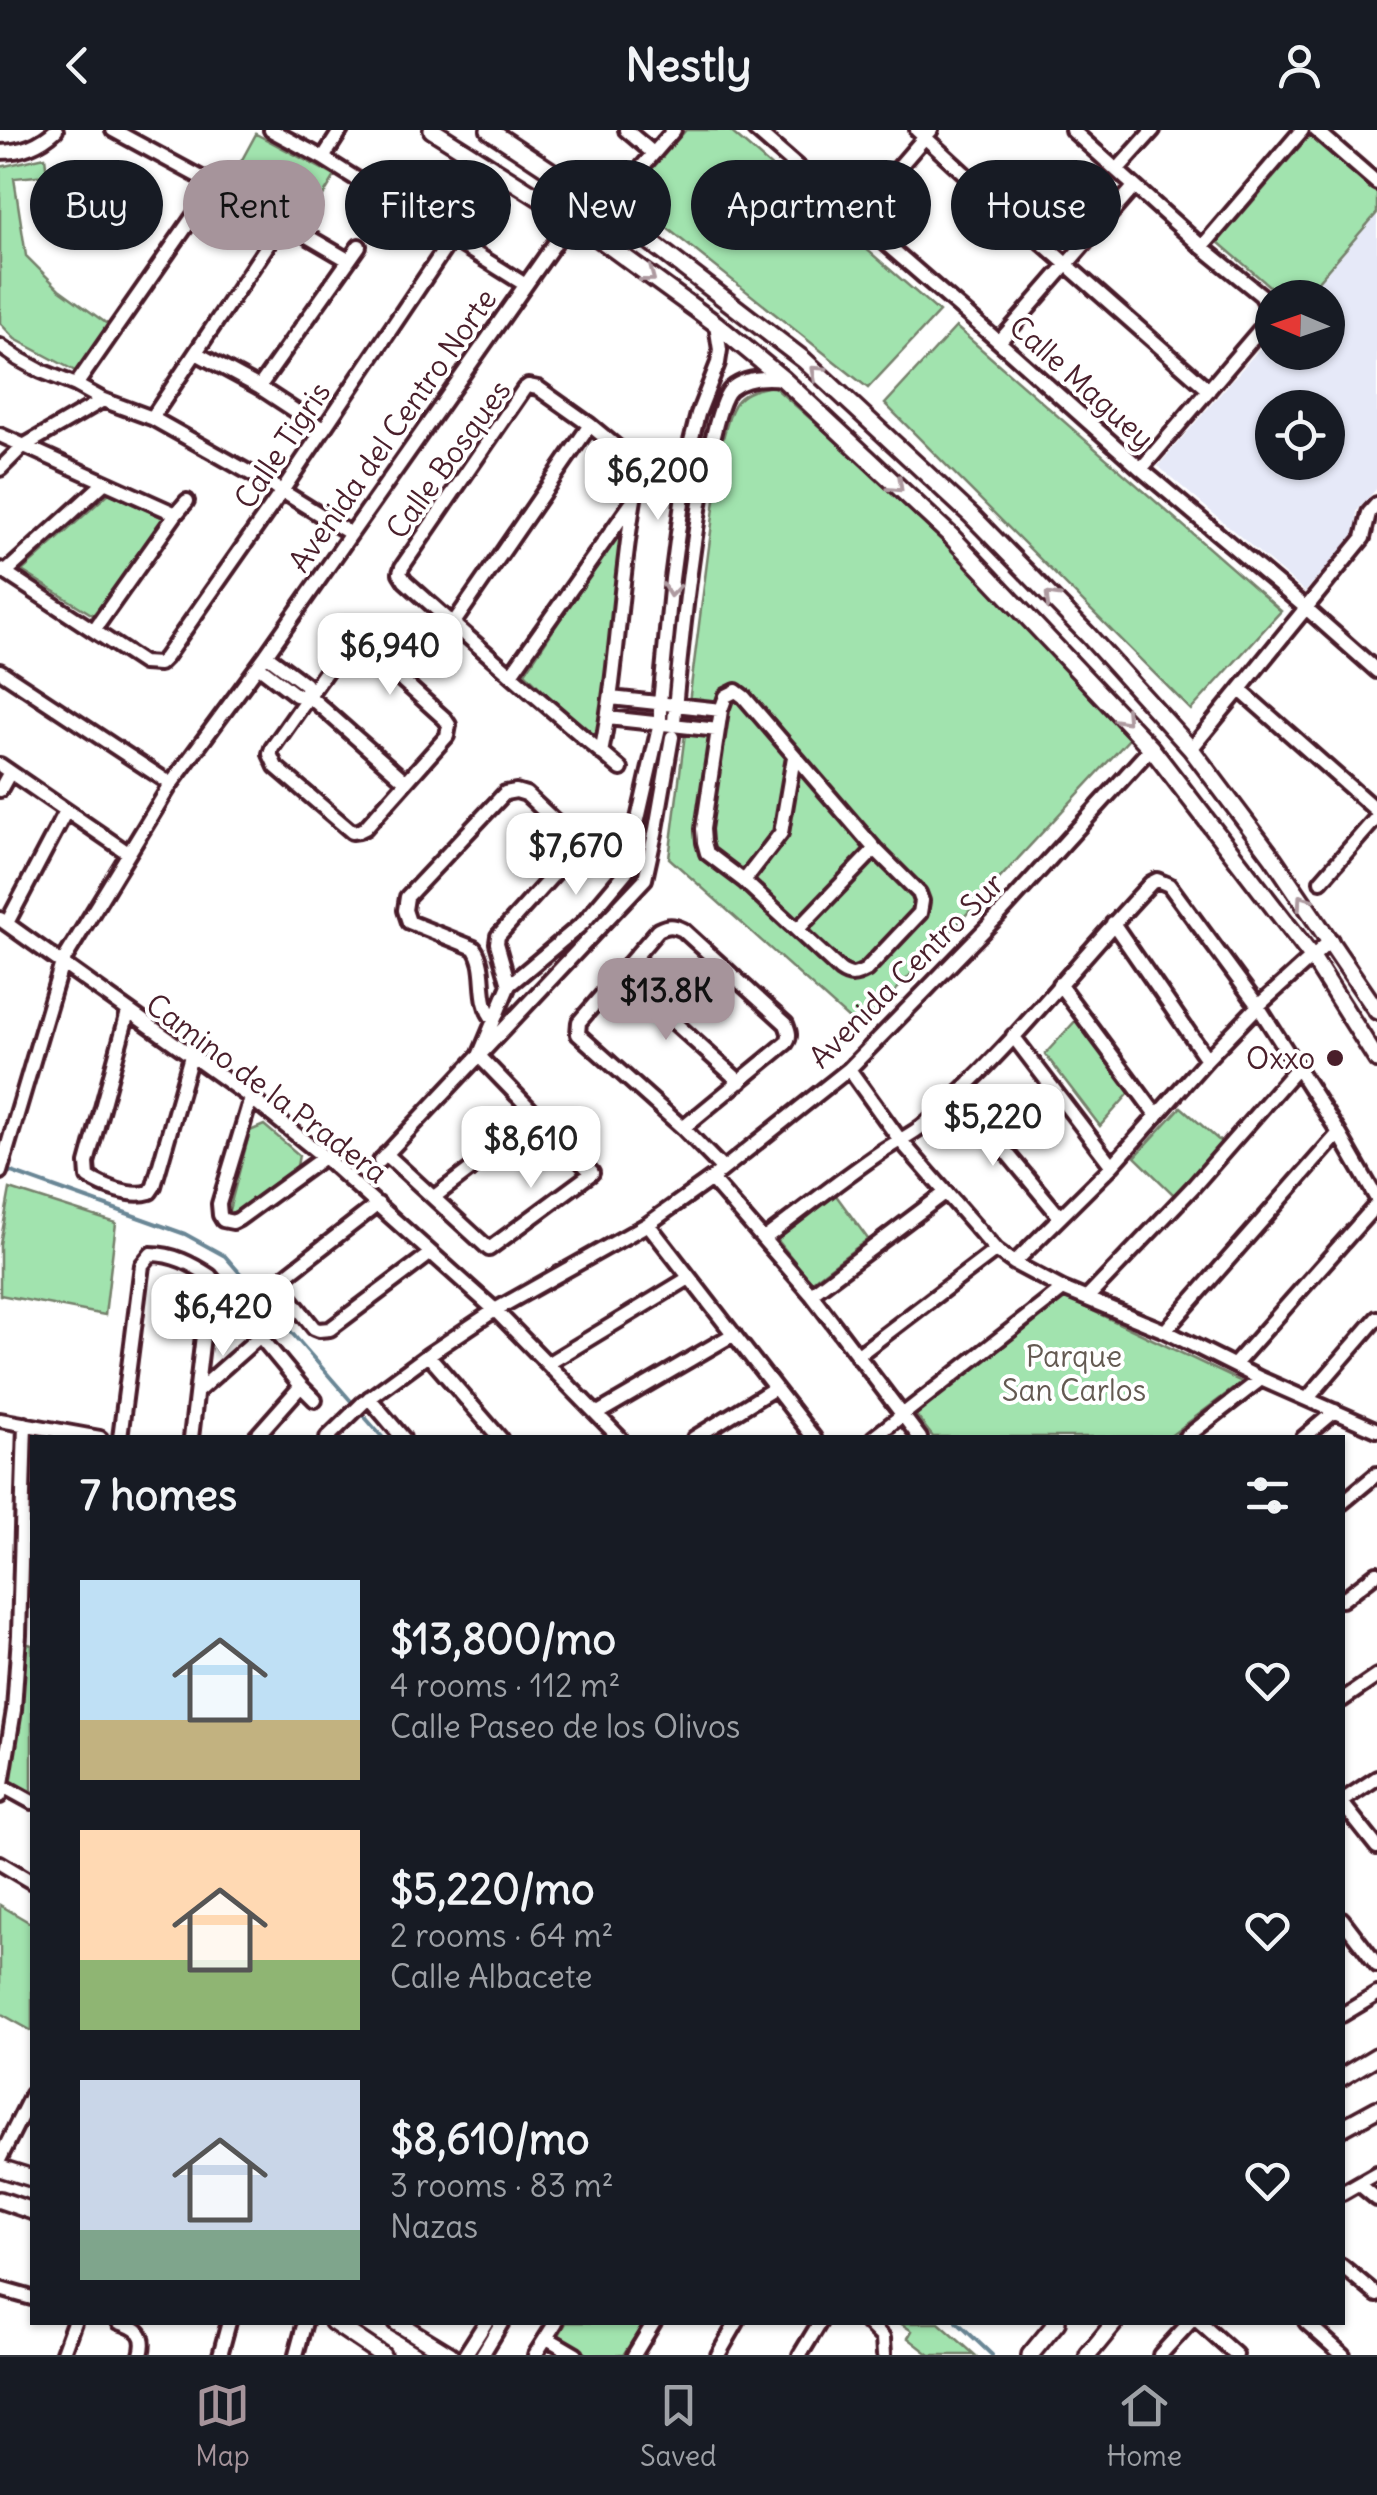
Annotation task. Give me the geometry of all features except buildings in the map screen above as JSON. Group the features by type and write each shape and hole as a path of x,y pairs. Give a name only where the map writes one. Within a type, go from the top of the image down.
{"main road":[{"path":"432,130 531,193"},
{"path":"489,130 534,160"},
{"path":"614,250 783,378 950,536 1151,748 1312,957 1377,1060"},
{"path":"660,250 804,360 998,543 1088,635 1190,749 1273,858 1377,1011"},
{"path":"1345,2075 1377,2056"},
{"path":"1345,2126 1377,2109"},
{"path":"0,2168 30,2177"},
{"path":"0,2200 30,2210"},
{"path":"337,2325 377,2353"},
{"path":"401,2325 450,2355"},
{"path":"1030,2355 1055,2325"},
{"path":"1088,2355 1113,2325"}],"street":[{"path":"0,152 25,149 56,130"},
{"path":"114,130 183,168"},
{"path":"271,130 345,172"},
{"path":"323,158 341,130"},
{"path":"626,130 653,154"},
{"path":"647,160 674,130"},
{"name":"Calle Maguey","path":"755,130 789,160"},
{"path":"1072,130 1106,160"},
{"path":"1121,166 1153,130"},
{"path":"1202,247 1302,130"},
{"path":"1316,130 1377,183"},
{"path":"902,160 924,132 1209,390"},
{"path":"1121,174 1261,295 1268,315 1264,325 1141,469"},
{"path":"999,342 1134,187"},
{"path":"76,385 183,230"},
{"path":"325,247 348,260"},
{"path":"152,418 264,250"},
{"path":"259,387 356,250"},
{"name":"Calle Tigris","path":"94,630 143,663 158,664 165,658 444,250"},
{"path":"471,250 524,284"},
{"name":"Avenida del Centro Norte","path":"2,1156 62,964 128,853 170,784 262,661 548,250"},
{"name":"Calle Maguey","path":"893,250 1377,671"},
{"path":"479,1056 592,1172 489,1249 434,1197 383,1157 646,879 668,728 660,702 672,580 689,449 718,363 716,324"},
{"path":"0,346 41,371 152,418 282,490 351,534"},
{"path":"196,353 259,387 323,429"},
{"path":"479,1056 508,986 582,923 626,872 675,705 709,452 718,416 725,396 742,382 783,378"},
{"path":"710,382 725,396"},
{"name":"Calle Bosques","path":"533,386 630,458 636,469 634,500 601,752 400,573 524,389 533,386"},
{"path":"0,469 22,447 103,400"},
{"path":"453,624 590,425"},
{"path":"0,436 176,514"},
{"path":"104,483 3,570 94,630 187,501"},
{"path":"511,674 634,500"},
{"path":"1190,749 1363,538 1371,534 1369,513 1377,504"},
{"path":"356,642 449,725 447,736 360,831 352,832 272,761 272,748 310,697 344,646 356,642"},
{"path":"262,661 296,695 310,697 404,782"},
{"path":"0,672 170,784"},
{"path":"1240,690 1377,814 1322,881"},
{"path":"736,692 744,697 875,849 919,893 920,912 857,975 848,976 707,853 703,829 721,710 726,696 736,692"},
{"path":"610,698 721,710"},
{"path":"608,718 668,728 718,730"},
{"name":"Avenida Centro Sur","path":"330,1435 366,1400 495,1310 648,1224 850,1069 999,915 1151,748"},
{"path":"601,752 620,770"},
{"path":"744,882 782,832 794,757"},
{"path":"0,790 5,768 128,853"},
{"path":"494,1020 486,1010 480,957 474,948 409,922 405,910 407,897 505,793 516,791 526,794 574,839 575,846 498,936 508,986"},
{"path":"3,921 66,811"},
{"path":"797,930 875,849"},
{"path":"764,1239 878,1153 924,1126 1013,1036 1151,883 1158,880 1169,885 1258,1006 1339,1133 1377,1202 1235,1364"},
{"name":"Camino de la Pradera","path":"3,921 251,1098 324,1158 495,1310 617,1435"},
{"path":"1113,924 1206,1059"},
{"path":"683,1128 786,1043 790,1032 786,1024 683,930 666,926 658,930 580,1022 578,1034 723,1169"},
{"path":"1014,1263 1112,1166 1258,1006 1331,940"},
{"path":"621,974 740,1082"},
{"path":"1060,984 1157,1116"},
{"path":"128,1012 86,1163 86,1171 94,1181 134,1194 150,1192 191,1056"},
{"path":"1013,1036 1112,1166"},
{"path":"1087,1298 1297,1068"},
{"path":"850,1069 900,1140 996,1250 1014,1263 1063,1289 1165,1330 1261,1379 1377,1430"},
{"path":"958,1094 1060,1217"},
{"path":"251,1098 220,1204 222,1220 239,1219 324,1158"},
{"path":"434,1197 539,1117"},
{"path":"1165,1330 1339,1133"},
{"path":"710,1179 811,1294 918,1435"},
{"path":"811,1294 945,1193"},
{"path":"378,1204 283,1278 284,1289 314,1328 330,1329 431,1252"},
{"path":"648,1224 812,1435"},
{"path":"857,1356 996,1250"},
{"path":"120,1435 142,1265 146,1258 158,1254 210,1276 316,1400"},
{"path":"192,1435 210,1276"},
{"path":"549,1363 688,1278"},
{"path":"877,1435 1063,1289"},
{"path":"1308,1398 1377,1318"},
{"path":"598,1413 734,1334"},
{"path":"198,1390 260,1336"},
{"path":"428,1355 497,1435"},
{"path":"1189,1435 1261,1379"},
{"path":"258,1435 301,1386"},
{"path":"699,1435 776,1388"},
{"path":"366,1400 401,1435"},
{"path":"1306,1435 1334,1411"},
{"path":"0,1420 84,1435"},
{"path":"25,1424 26,1636 2,1790 30,1801"},
{"path":"1345,1501 1377,1474"},
{"path":"1345,1598 1377,1573"},
{"path":"1345,1698 1377,1676"},
{"path":"1345,1800 1377,1778"},
{"path":"1345,1806 1377,1847"},
{"path":"0,1863 30,1881"},
{"path":"1345,1923 1377,1965"},
{"path":"1345,2013 1377,1994"},
{"path":"0,2158 30,2098"},
{"path":"1345,2191 1377,2173"},
{"path":"1359,2184 1377,2200"},
{"path":"1345,2268 1377,2295"},
{"path":"0,2289 30,2297"},
{"path":"62,2355 73,2325"},
{"path":"128,2325 143,2338 140,2355"},
{"path":"220,2355 228,2325"},
{"path":"296,2355 304,2325"},
{"path":"466,2355 484,2325"},
{"path":"482,2355 500,2325"},
{"path":"535,2355 554,2325"},
{"path":"634,2355 652,2325"},
{"path":"718,2355 735,2325"},
{"path":"800,2355 818,2325"},
{"path":"871,2325 878,2331 884,2350"},
{"path":"1160,2355 1187,2325"},
{"path":"1202,2325 1236,2355"},
{"path":"1309,2325 1343,2355"},
{"path":"547,2338 576,2355"}],"shaded area":[{"path":"1377,213 1377,488 1357,511 1356,533 1305,592 1158,466 1255,354 1255,370 1345,370 1345,280 1319,280"}],"green space":[{"path":"686,130 729,130 764,160 691,160 691,247 671,231 671,160 660,160"},
{"path":"256,134 305,160 242,160"},
{"path":"1310,135 1377,193 1377,213 1319,280 1262,280 1218,242"},
{"path":"30,160 30,177 14,178 26,256 59,289 110,326 77,372 15,339 0,323 0,167"},
{"path":"325,171 335,176 325,192"},
{"path":"695,250 867,250 939,312 868,388"},
{"path":"956,327 1281,611 1191,710 885,404"},
{"path":"773,386 962,559 1129,739 860,1029 669,858 723,438 737,401 750,392"},
{"path":"109,493 166,519 93,615 22,571"},
{"path":"617,533 623,537 600,734 589,736 525,673"},
{"path":"1079,1017 1133,1089 1100,1126 1045,1054"},
{"path":"1181,1107 1222,1143 1174,1195 1135,1157"},
{"path":"264,1125 299,1155 297,1166 227,1218 250,1131"},
{"path":"10,1189 116,1223 105,1315 0,1295 0,1244"},
{"path":"835,1194 868,1239 811,1282 776,1238"},
{"name":"Parque San Carlos","path":"1066,1298 1242,1382 1172,1435 931,1435 915,1414"},
{"path":"24,1643 30,1644 30,1793 10,1781 20,1715"},
{"path":"0,1905 30,1923 30,2030 0,2013"},
{"path":"564,2325 643,2325 623,2355 589,2355 559,2335"},
{"path":"903,2325 941,2325 975,2355 930,2355 908,2338 912,2331"}],"waterway":[{"path":"3,1169 185,1234 225,1256 380,1435"},
{"path":"960,2325 992,2355"}],"place":[{"name":"Oxxo","path":"1335,1058"}]}
